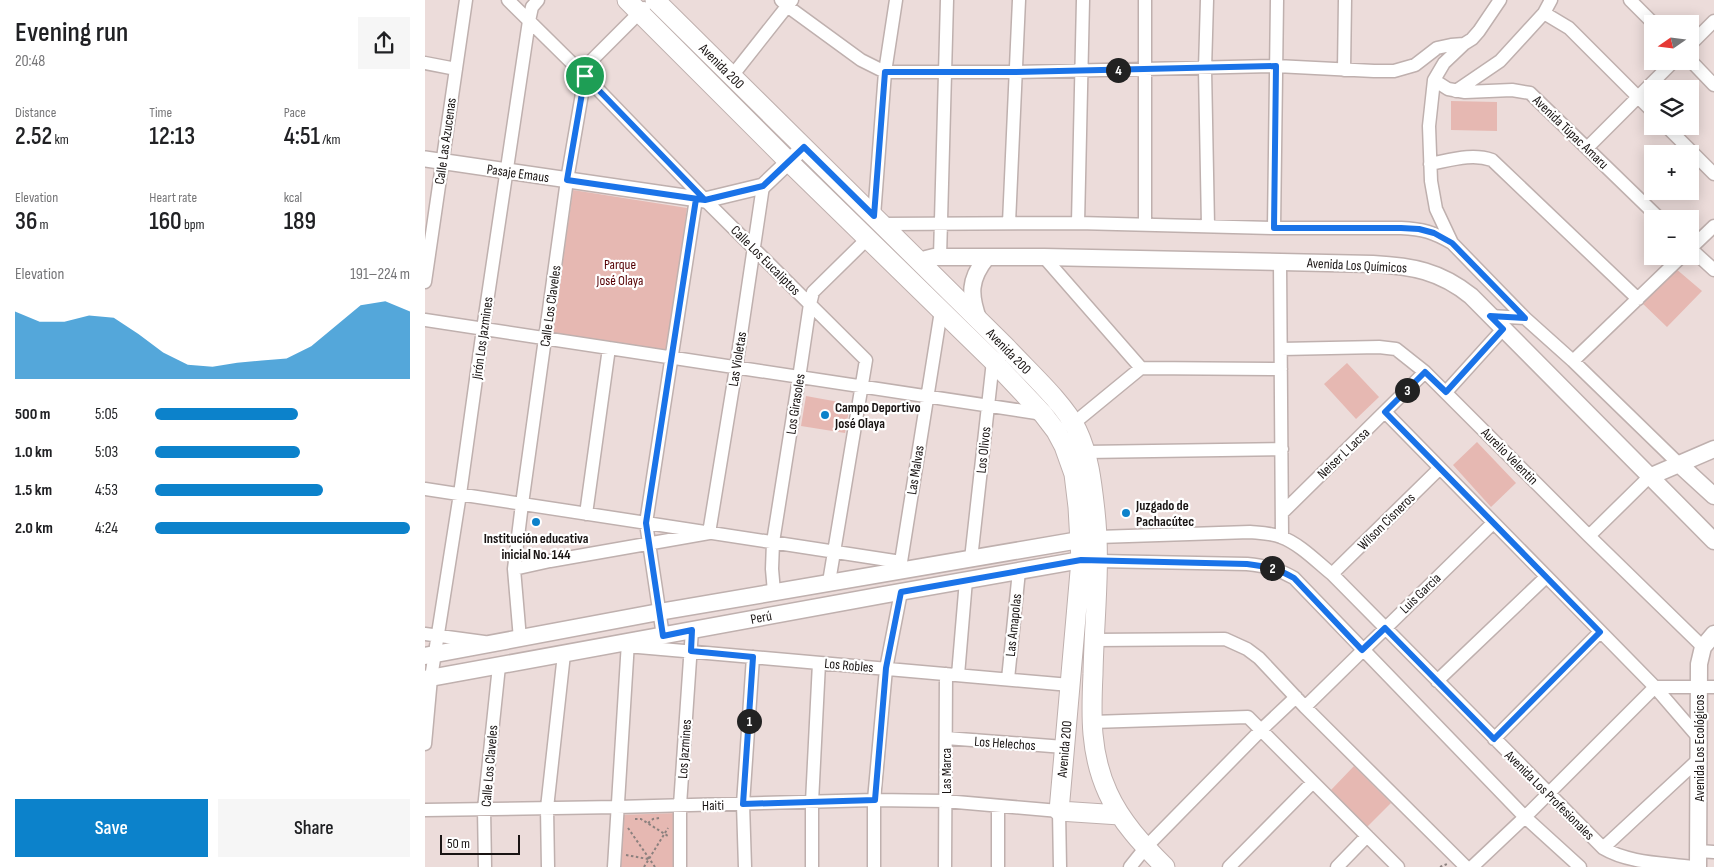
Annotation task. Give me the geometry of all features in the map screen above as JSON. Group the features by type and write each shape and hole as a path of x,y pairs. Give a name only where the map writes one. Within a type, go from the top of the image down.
{"main road":[{"name":"Avenida 200","path":"655,0 1006,347 1062,406 1074,423 1085,452 1093,493 1089,538 1094,640 1093,745 1099,770 1108,793 1120,815 1165,867"},
{"name":"Avenida 200","path":"639,4 788,162 993,361 1043,414 1056,431 1069,457 1089,538"},
{"name":"Avenida Los Químicos","path":"922,263 926,259 941,257 1044,257 1398,265 1425,270 1441,276 1464,290 1714,541"},
{"path":"979,321 973,306 971,293 973,279 987,257"},
{"path":"1649,477 1714,449"},
{"path":"1679,464 1714,496"},
{"name":"Perú","path":"430,655 829,582 900,566 971,559 1089,538"},
{"name":"Avenida 200","path":"1059,811 1071,685 1090,561"},
{"name":"Perú","path":"428,679 627,644 692,630 966,580 1090,561"},
{"path":"751,596 756,618"},
{"name":"Avenida Los Ecológicos","path":"1703,857 1699,738 1706,686 1699,664 1703,648 1714,634"},
{"name":"Haiti","path":"1059,811 1120,815"}],"street":[{"name":"Calle Las Azucenas","path":"425,282 466,0"},
{"name":"Calle Los Eucaliptos","path":"507,0 585,76 701,200 754,248 866,360 829,582"},
{"name":"Jirón Los Jazmines","path":"425,744 431,635 460,494 529,21 532,7 539,0"},
{"path":"896,0 885,72 878,220 941,224 1078,223 1274,228 1419,229 1434,233 1452,243 1525,318 1573,361 1679,464"},
{"path":"941,257 947,0"},
{"path":"1009,224 1019,0"},
{"path":"1078,223 1083,0"},
{"path":"1145,0 1145,224"},
{"path":"1207,0 1205,69 1208,226"},
{"path":"1274,228 1277,0"},
{"path":"1344,70 1345,0"},
{"path":"1452,243 1436,209 1431,181 1429,126 1434,80 1444,63 1479,31 1500,0"},
{"path":"1456,91 1499,61 1544,12 1551,0"},
{"path":"1631,0 1645,15"},
{"path":"732,76 787,2 861,60 885,72 1081,71 1276,66 1394,71 1415,65 1437,48 1464,44"},
{"name":"Calle Los Claveles","path":"520,639 514,569 567,180 587,65 639,4"},
{"path":"1544,12 1569,28 1644,104"},
{"path":"1699,37 1714,21"},
{"path":"425,63 456,69"},
{"path":"1699,69 1714,84"},
{"path":"1588,147 1665,70"},
{"name":"Avenida Túpac Amaru","path":"1434,80 1448,89 1456,91 1512,90 1530,93 1652,210"},
{"path":"1675,135 1714,174"},
{"path":"763,186 804,147"},
{"path":"1431,164 1471,156 1482,156 1492,160 1638,299"},
{"name":"Pasaje Emaus","path":"425,159 701,200 763,186"},
{"name":"Las Violetas","path":"709,533 737,368 763,186"},
{"path":"663,636 646,523 672,358 701,200"},
{"path":"1699,240 1714,226"},
{"name":"Los Girasoles","path":"774,592 772,569 773,542 813,292 868,238"},
{"path":"1044,257 1141,368"},
{"path":"1699,257 1714,270"},
{"path":"1279,262 1282,537"},
{"path":"1573,361 1674,265"},
{"name":"Las Malvas","path":"900,566 941,311"},
{"path":"1490,316 1525,318"},
{"path":"425,320 1043,414"},
{"path":"1446,392 1503,329"},
{"path":"993,361 1006,347"},
{"name":"Aurelio Velentin","path":"1281,348 1379,347 1396,349 1446,392 1703,648"},
{"path":"586,514 609,348"},
{"name":"Los Olivos","path":"971,559 993,361"},
{"path":"1074,423 1141,368 1281,369"},
{"name":"Neiser L Lacsa","path":"1282,513 1425,372"},
{"path":"1385,412 1655,688 1699,738"},
{"path":"1085,452 1281,449"},
{"name":"Wilson Cisneros","path":"1332,574 1440,468"},
{"path":"1589,536 1649,477"},
{"path":"425,489 834,551 900,566"},
{"name":"Luis Garcia","path":"1305,707 1493,522"},
{"name":"Avenida Los Profesionales","path":"1089,538 1250,532 1267,533 1282,537 1332,574 1603,848 1614,855 1628,858 1692,867"},
{"path":"514,569 709,533"},
{"path":"1090,561 1247,564 1282,571 1294,578 1525,817 1580,867"},
{"name":"Las Amapolas","path":"1007,679 1019,571"},
{"path":"1437,681 1547,577"},
{"path":"952,674 966,580"},
{"path":"873,867 875,800 886,668 901,592"},
{"name":"Los Jazmines","path":"681,867 679,805 692,630"},
{"path":"1494,739 1600,632"},
{"path":"431,635 494,643"},
{"path":"1094,640 1225,639 1247,649 1259,658 1305,707 1466,867"},
{"path":"614,867 627,644"},
{"name":"Los Robles","path":"627,644 1071,685"},
{"path":"547,867 547,808 564,654"},
{"path":"745,867 743,804 753,657"},
{"path":"812,867 812,802 819,662"},
{"name":"Calle Los Claveles","path":"485,867 484,809 499,666"},
{"name":"Las Marca","path":"945,867 946,738 952,674"},
{"path":"1472,867 1549,794 1655,688 1706,686"},
{"path":"1130,867 1146,847 1296,697"},
{"path":"1092,722 1248,717 1398,867"},
{"name":"Los Helechos","path":"946,738 1064,747"},
{"path":"1603,848 1699,759"},
{"path":"1229,867 1313,782"},
{"name":"Haiti","path":"425,810 875,800 945,801 1059,811"},
{"path":"997,867 998,806"},
{"path":"1059,811 1060,867"},
{"path":"1337,867 1367,836"}],"path":[{"path":"648,824 653,819 661,818"},
{"path":"633,819 641,819 670,837"},
{"path":"644,867 669,826"},
{"path":"628,828 655,867"},
{"path":"621,854 649,859"}],"green space":[{"path":"1451,101 1497,102 1497,131 1451,130"},
{"name":"Parque José Olaya","path":"573,190 687,208 667,353 552,337"},
{"path":"1675,268 1702,291 1667,327 1641,302"},
{"path":"1347,363 1379,397 1356,419 1324,384"},
{"name":"Campo Deportivo José Olaya","path":"806,396 850,404 845,433 801,426"},
{"path":"1477,442 1516,483 1491,507 1453,465"},
{"path":"1354,766 1391,803 1367,827 1331,790"},
{"path":"678,813 679,867 619,867 618,815"}],"place":[{"name":"Campo Deportivo José Olaya","path":"825,415"},
{"name":"Juzgado de Pachacútec","path":"1126,513"},
{"name":"Institución educativa inicial No. 144","path":"536,522"}],"route":[{"path":"585,76 567,180 705,200 763,186 804,147 874,216 885,72 1015,72 1276,66 1274,228 1401,228 1419,229 1434,233 1452,243 1525,318 1490,316 1503,329 1446,392 1425,372 1385,412 1600,632 1494,739 1385,628 1362,650 1294,578 1282,571 1267,567 1247,564 1081,560 901,592 886,668 875,800 743,804 753,657 691,651 692,630 663,636 646,523 696,199 705,200 585,76"}]}
